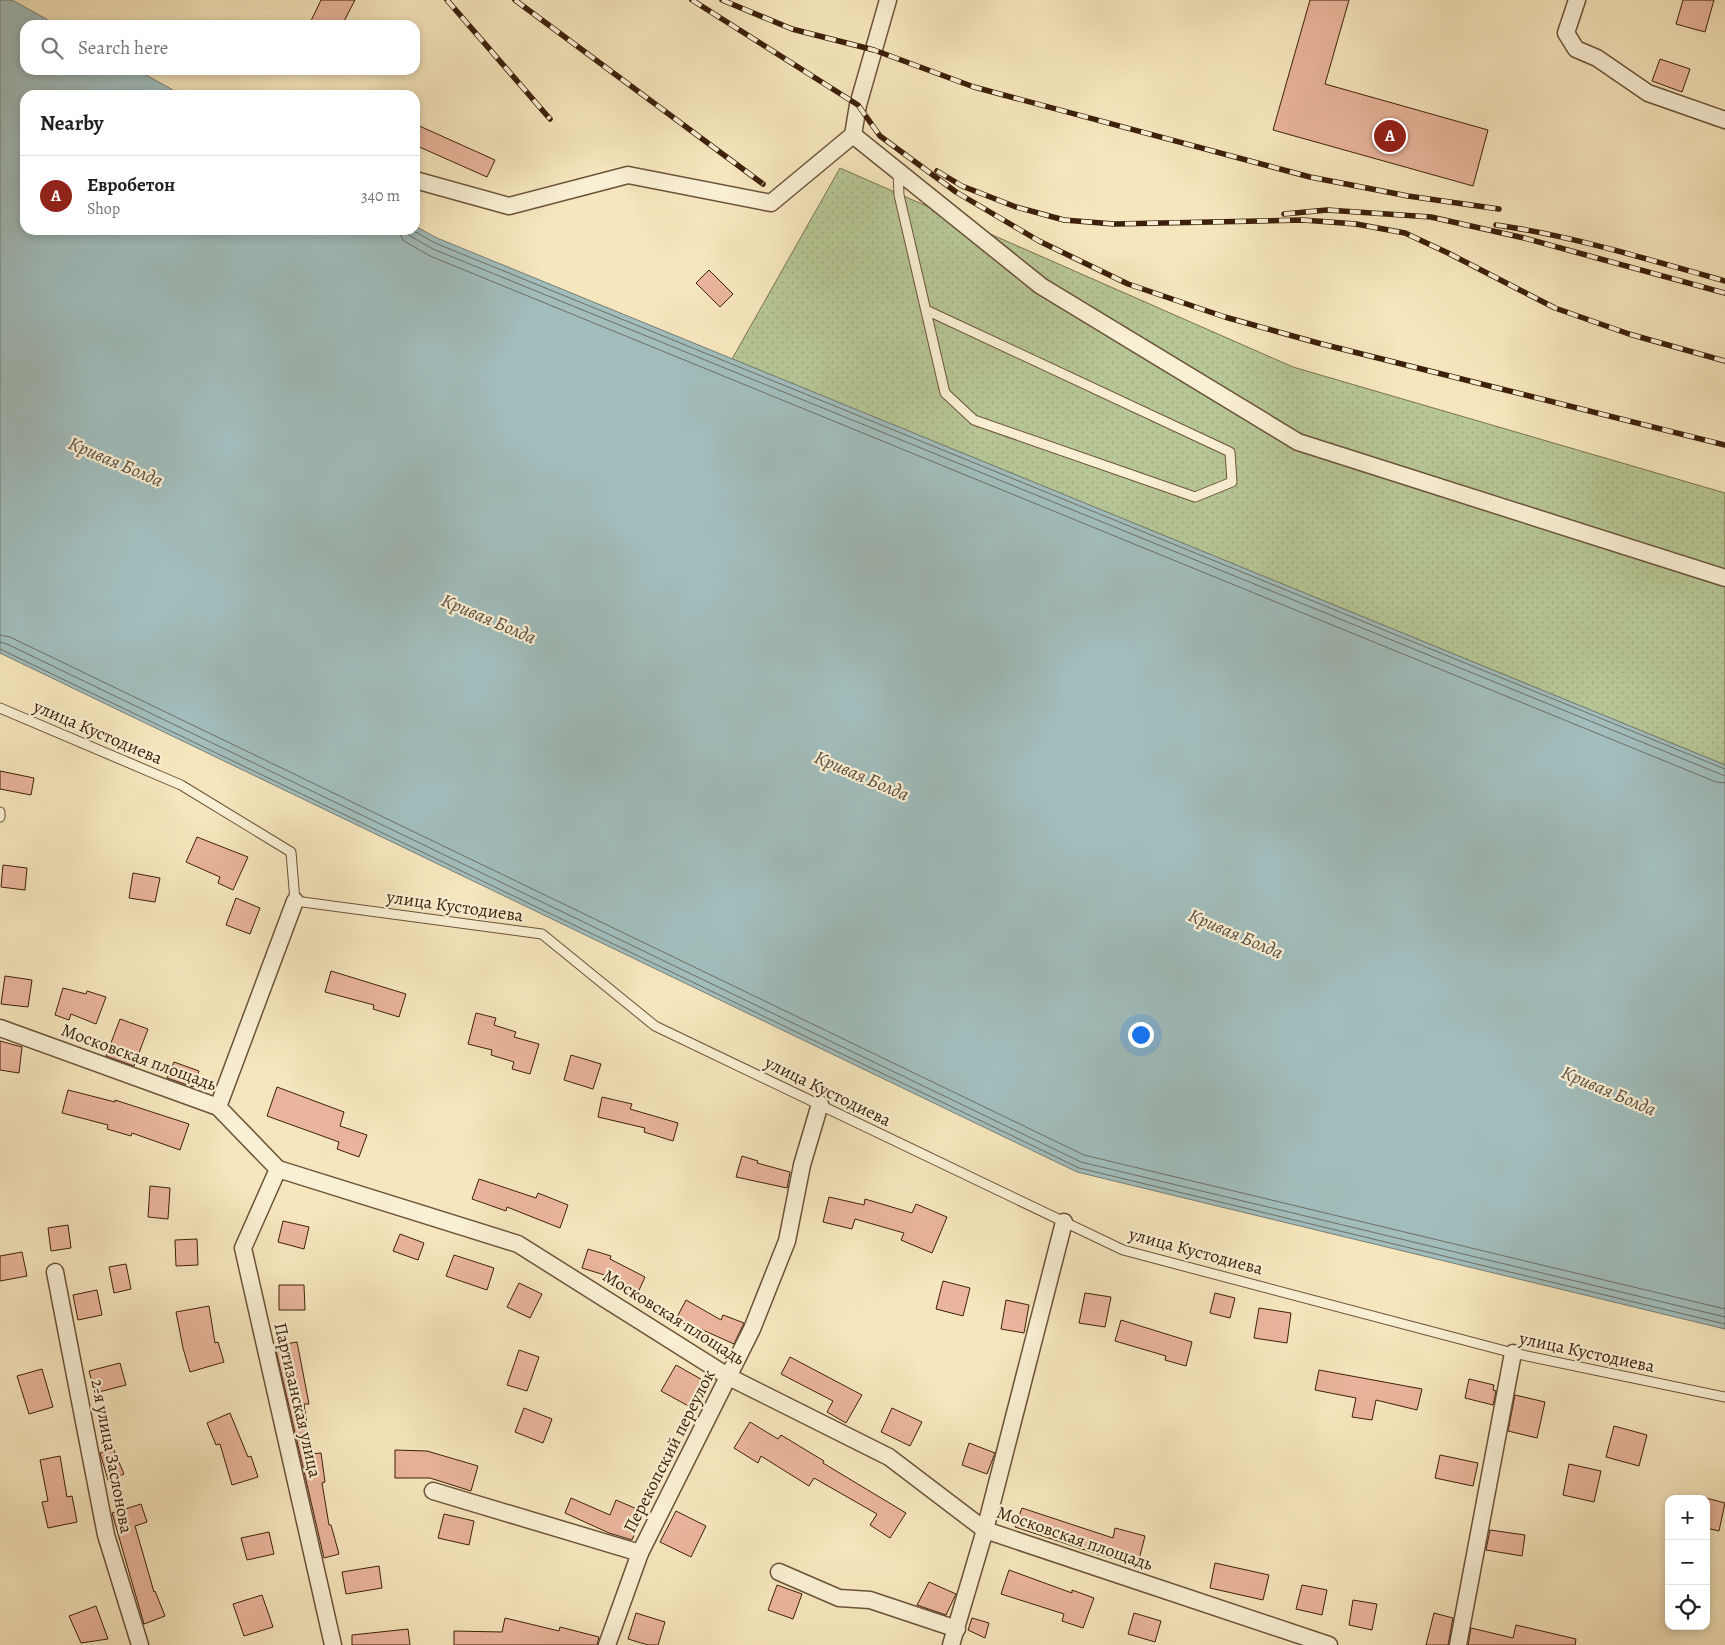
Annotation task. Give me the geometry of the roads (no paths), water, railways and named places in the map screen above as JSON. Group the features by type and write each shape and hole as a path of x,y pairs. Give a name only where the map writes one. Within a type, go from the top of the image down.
{"street":[{"path":"420,181 509,206 628,175 770,202 853,135 858,105 888,0"},
{"path":"1577,0 1566,33 1576,49 1597,58 1648,93 1725,120"},
{"path":"853,135 1041,286 1298,442 1725,578"},
{"path":"218,1107 295,901"},
{"name":"Московская площадь","path":"0,1028 218,1107 278,1169 518,1244 729,1376 889,1457 985,1530 1329,1645"},
{"name":"Перекопский переулок","path":"607,1645 640,1553 752,1329 787,1241 802,1165 820,1104"},
{"name":"Партизанская улица","path":"278,1169 243,1248 333,1645"},
{"path":"952,1645 985,1530 1064,1222"},
{"name":"2-я улица Заслонова","path":"56,1272 106,1535 140,1645"},
{"path":"1458,1645 1513,1353"},
{"path":"434,1491 640,1553"},
{"path":"779,1572 839,1598 870,1600 957,1629"}],"lane":[{"path":"898,171 900,195 926,310 945,393 974,420 1195,497 1232,482 1230,452 926,310"},
{"name":"улица Кустодиева","path":"0,708 181,785 291,852 295,901 542,934 655,1026 1123,1250 1513,1353 1725,1397"},
{"path":"0,812 0,817"}],"water":[{"name":"Кривая Болда","path":"0,0 12,0 48,20 20,20 20,75 146,75 173,90 20,90 20,235 420,235 420,229 437,238 1725,765 1725,1329 1077,1172 0,653"}],"railway":[{"path":"447,0 550,119"},
{"path":"515,0 763,184"},
{"path":"692,0 858,105 880,136 956,192 1039,241 1128,284 1225,317 1318,343 1725,445"},
{"path":"722,0 792,29 874,50 974,87 1310,177 1408,196 1499,209"},
{"path":"937,171 962,186 1016,207 1064,220 1114,224 1303,220 1356,224 1405,233 1555,308 1629,334 1725,361"},
{"path":"1284,214 1327,210 1431,217 1524,238 1725,293"},
{"path":"1496,225 1583,242 1725,281"}],"place":[{"name":"Евробетон","path":"1390,136"}]}
